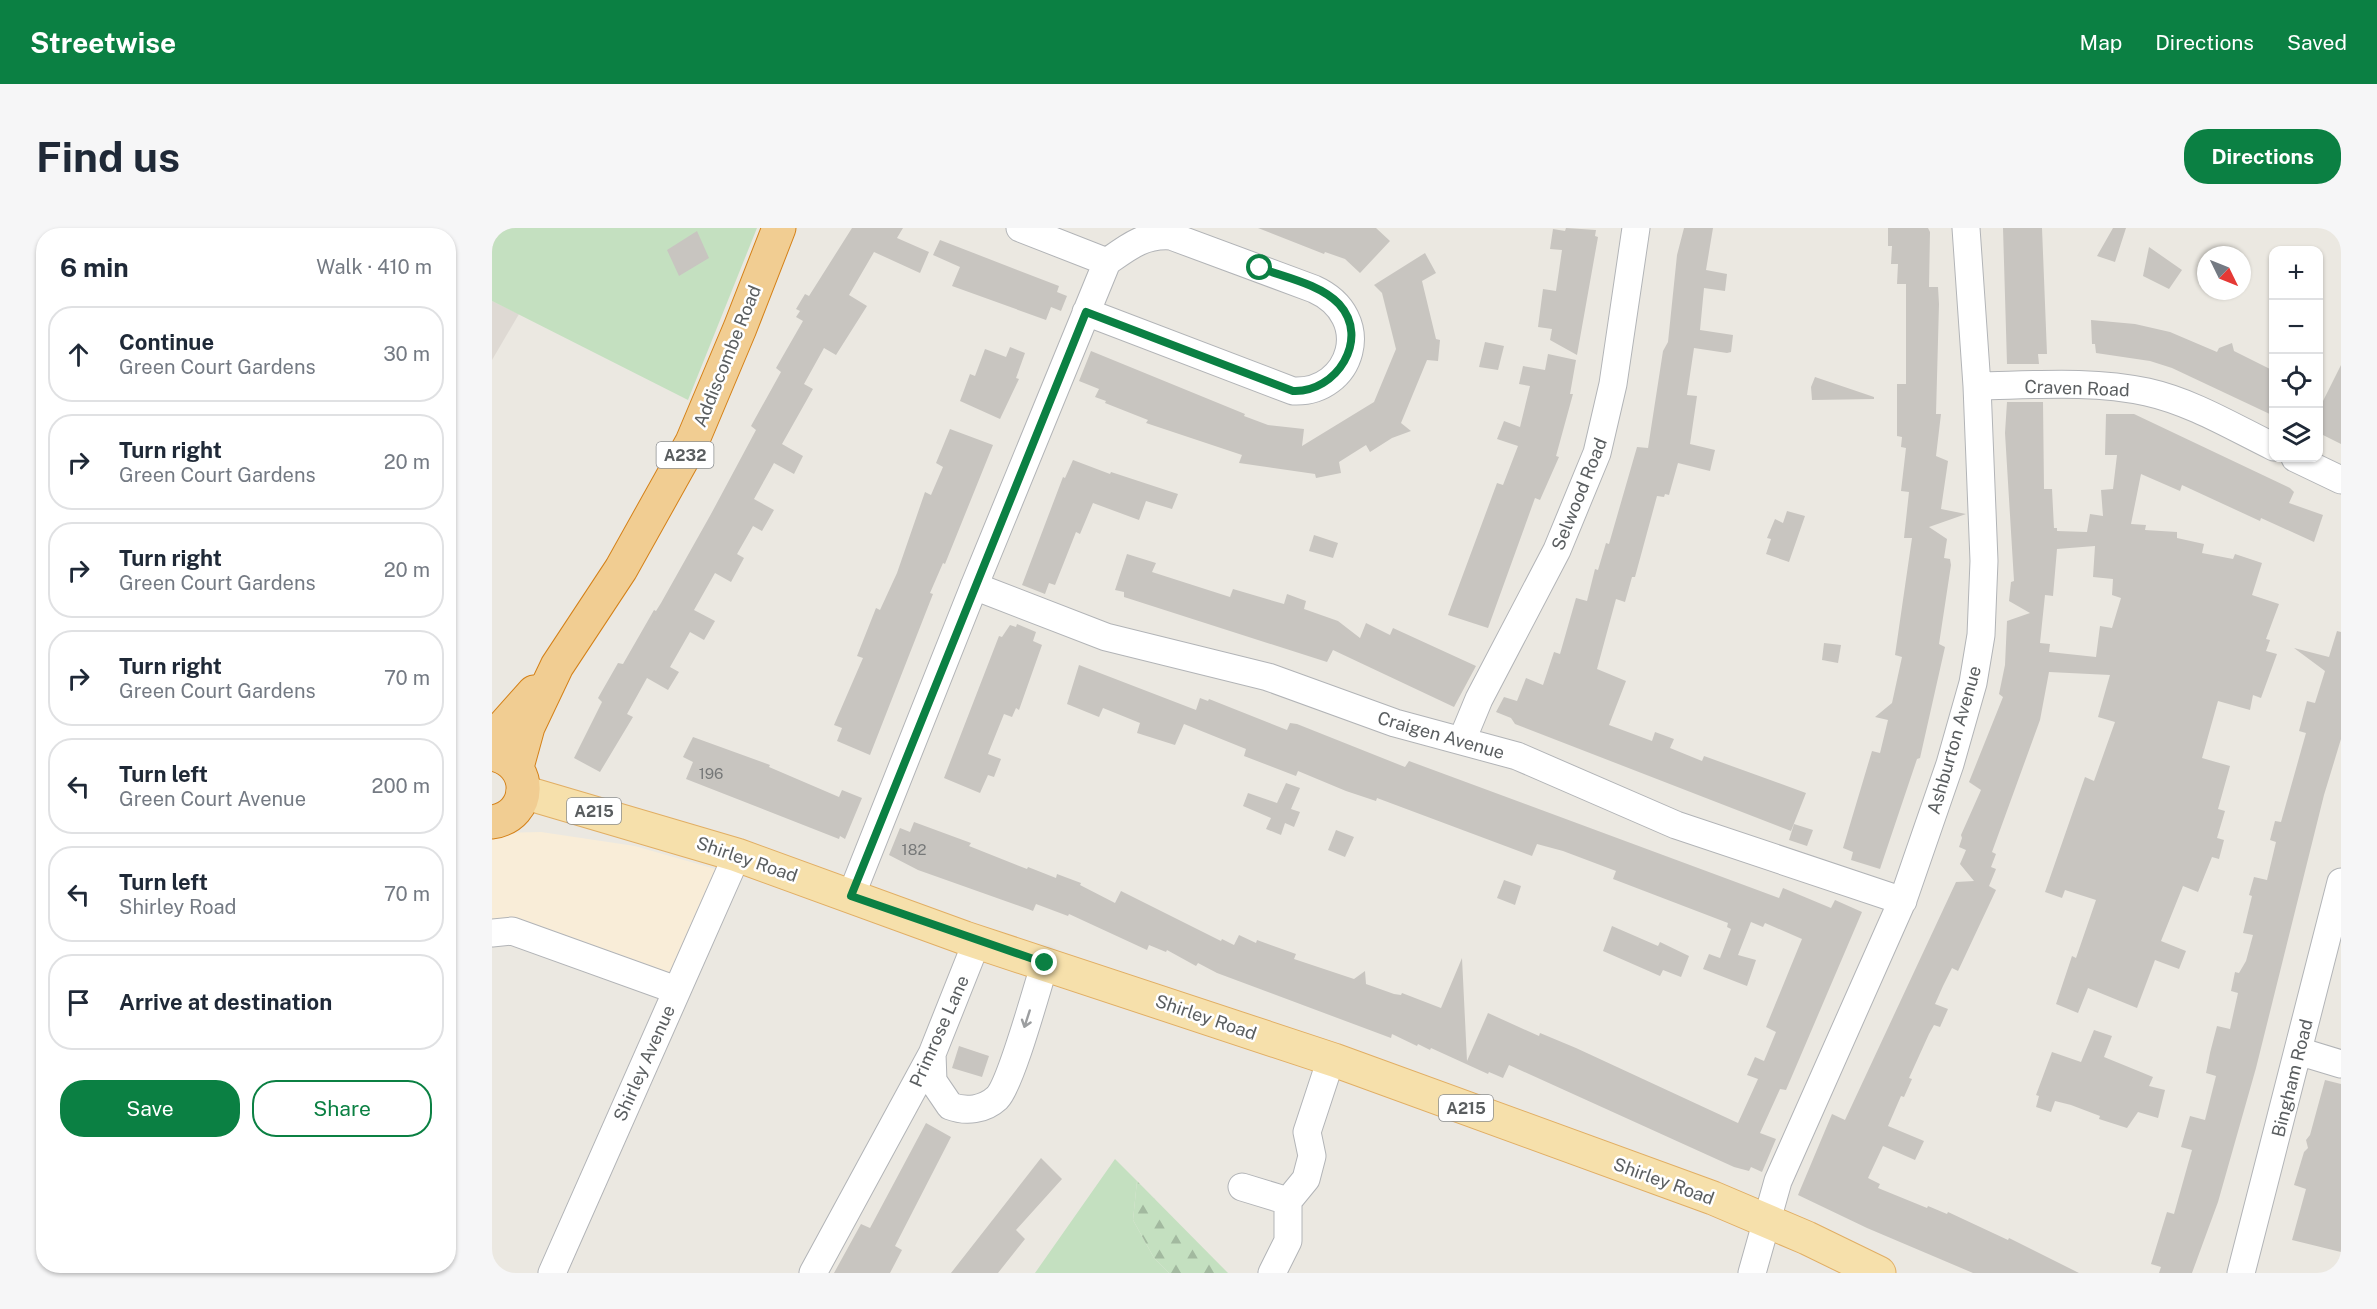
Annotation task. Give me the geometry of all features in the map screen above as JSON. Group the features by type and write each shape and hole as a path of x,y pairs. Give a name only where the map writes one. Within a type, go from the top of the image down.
{"highway":[{"name":"Addiscombe Road","path":"492,822 506,818 515,810 511,771 528,727 557,666 621,569 692,442 740,328 778,228"},
{"name":"Addiscombe Road","path":"492,739 557,666"}],"main road":[{"name":"Shirley Road","path":"511,771 977,941 1330,1059 1766,1219 1879,1273"}],"street":[{"path":"1020,228 1107,262"},
{"name":"Selwood Road","path":"1462,740 1479,699 1557,550 1597,453 1610,403 1636,228"},
{"name":"Ashburton Avenue","path":"1752,1273 1778,1181 1903,901 1961,729 1979,653 1984,572 1977,386 1966,228"},
{"path":"851,896 974,586 1086,312 1107,262 1142,238 1156,235 1171,236 1324,293 1341,306 1350,325 1351,338 1348,356 1334,376 1325,383 1305,391 1293,391 1086,312"},
{"name":"Craven Road","path":"1977,386 2109,386 2149,392 2193,407 2269,445"},
{"path":"2303,462 2341,480"},
{"name":"Craigen Avenue","path":"974,586 1106,637 1268,677 1395,723 1462,740 1539,765 1682,827 1903,901"},
{"name":"Shirley Avenue","path":"552,1273 737,855"},
{"name":"Bingham Road","path":"2241,1273 2341,882"},
{"path":"492,933 512,931 676,990"},
{"name":"Primrose Lane","path":"813,1273 933,1054 977,941"},
{"name":"Primrose Lane","path":"897,1119 906,1112 923,1105 950,1106 967,1110 984,1106 1003,1091 1045,963"},
{"path":"2298,1052 2341,1064"},
{"path":"933,1054 933,1081 950,1106"},
{"path":"1272,1273 1288,1241 1288,1201 1306,1179 1309,1168 1312,1156 1307,1132 1330,1059"},
{"path":"1242,1187 1288,1201"}],"shaded area":[{"path":"492,301 519,314 492,360"},
{"path":"541,832 635,846 726,872 665,996 517,939 492,940 492,833"}],"green space":[{"path":"492,228 757,228 688,400 492,301"},
{"path":"1115,1159 1137,1181 1133,1220 1154,1258 1169,1273 1035,1273"},
{"path":"1137,1181 1228,1273 1169,1273 1154,1258 1133,1220"}],"building":[{"path":"852,228 903,228 897,238 929,252 920,273 874,252 849,295 867,306 836,355 824,348 804,384 813,389 782,444 803,456 794,474 774,463 754,499 774,510 762,531 753,526 737,554 744,558 731,582 715,573 694,610 715,621 704,640 690,632 670,667 679,672 668,690 647,678 627,714 633,717 600,772 574,758 602,702 598,698 618,663 623,664 654,610 656,611 661,603 711,514 756,430 751,426 781,372 776,368 803,321 796,317 800,311 796,309 805,294 809,296"},
{"path":"1258,228 1376,228 1390,241 1360,273 1345,259 1325,252 1324,254"},
{"path":"1566,228 1596,230 1595,236 1598,237 1577,355 1550,340 1552,329 1538,327 1543,289 1556,291 1562,250 1550,249 1553,229 1565,231"},
{"path":"1684,228 1713,228 1706,270 1727,274 1725,291 1704,288 1700,330 1733,335 1731,352 1694,348 1687,395 1697,396 1690,444 1715,450 1710,471 1678,463 1669,495 1657,496 1635,577 1632,577 1625,602 1616,599 1597,669 1626,681 1609,725 1652,741 1655,732 1674,739 1670,748 1702,761 1704,756 1806,793 1791,831 1515,724 1511,718 1496,712 1504,697 1517,701 1526,678 1543,685 1554,652 1560,654 1576,598 1587,601 1595,569 1598,570 1606,543 1609,544 1637,447 1648,448 1663,351 1668,342 1677,255"},
{"path":"1888,228 1928,228 1930,232 1929,287 1938,287 1939,304 1936,414 1941,414 1936,456 1948,461 1941,509 1966,514 1929,527 1947,539 1944,558 1950,559 1951,565 1939,644 1945,647 1920,758 1917,759 1880,869 1851,860 1853,852 1843,848 1872,751 1880,753 1888,720 1875,717 1892,703 1902,657 1895,655 1912,538 1904,538 1909,492 1901,491 1906,448 1901,447 1902,437 1897,436 1897,384 1906,384 1906,284 1897,284 1898,264 1891,264 1892,246 1888,246"},
{"path":"2003,228 2042,228 2047,354 2038,354 2039,364 2007,364"},
{"path":"2113,228 2126,228 2115,262 2097,256"},
{"path":"697,231 709,258 679,276 667,250"},
{"path":"940,240 1059,286 1057,292 1067,296 1061,311 1051,307 1046,320 952,286 960,267 933,255"},
{"path":"2149,247 2182,270 2169,289 2143,276"},
{"path":"1425,253 1436,273 1422,281 1436,339 1440,340 1438,361 1427,360 1401,423 1411,431 1392,438 1370,452 1366,445 1339,462 1341,473 1316,478 1315,474 1239,463 1242,455 1146,423 1148,420 1095,397 1099,389 1079,381 1091,351 1268,425 1304,429 1302,446 1374,402 1396,349 1382,293 1374,285"},
{"path":"2091,320 2135,324 2170,332 2217,352 2219,348 2232,343 2234,351 2269,368 2269,414 2172,368 2150,361 2096,353 2095,344 2092,344"},
{"path":"1485,342 1504,346 1498,370 1479,367"},
{"path":"1010,347 1025,353 1016,378 1019,379 1000,419 960,401 970,374 975,376 985,349 1006,357"},
{"path":"1548,354 1576,360 1570,394 1573,394 1556,456 1559,457 1540,500 1535,498 1488,628 1448,615 1497,483 1503,485 1518,446 1497,439 1504,421 1520,427 1530,386 1519,384 1523,366 1545,370"},
{"path":"2341,365 2341,444 2323,435 2323,401"},
{"path":"1815,377 1874,397 1874,399 1812,400 1811,387"},
{"path":"2007,402 2043,402 2044,489 2052,489 2054,528 2057,528 2057,531 2087,532 2090,514 2103,516 2101,490 2113,489 2117,455 2105,455 2106,414 2134,414 2290,488 2294,492 2289,503 2323,515 2314,542 2261,518 2260,521 2182,485 2180,491 2141,474 2131,524 2146,525 2145,530 2177,532 2177,538 2204,544 2202,553 2233,559 2235,554 2262,563 2252,595 2279,604 2266,639 2270,640 2266,651 2277,654 2261,698 2253,695 2250,710 2218,701 2202,758 2230,766 2218,809 2225,811 2217,838 2224,840 2219,859 2212,857 2198,892 2183,886 2161,941 2186,951 2179,969 2155,960 2137,1008 2088,988 2078,1013 2056,1004 2072,956 2076,958 2096,900 2065,890 2062,898 2045,892 2085,777 2094,781 2115,722 2098,717 2110,675 2049,672 2040,720 1992,852 1996,854 1991,867 1996,869 1989,886 1996,890 1958,971 1952,968 1943,986 1935,1004 1948,1009 1940,1027 1934,1025 1929,1034 1909,1078 1912,1079 1904,1097 1901,1096 1888,1126 1924,1141 1915,1160 1883,1146 1868,1178 1880,1184 1878,1188 1927,1208 1928,1206 1947,1214 1948,1212 2008,1240 2009,1238 2079,1273 1973,1273 1867,1228 1798,1195 1832,1114 1845,1120 1956,882 1974,881 1960,864 1966,850 1959,847 1961,835 1981,790 1969,782 2003,697 1999,694 2005,665 2007,621 2030,613 2009,601 2011,582 2014,581 2005,433","holes":["2095,546 2093,577 2113,579 2112,595 2121,598 2112,628 2100,626 2096,657 2049,652 2050,644 2040,643 2045,595 2053,596 2057,549"]},
{"path":"950,429 993,445 945,564 943,563 930,593 933,594 870,755 837,741 842,728 834,725 863,658 857,656 876,608 880,610 897,573 925,492 931,495 943,467 936,463"},
{"path":"1073,460 1110,474 1111,472 1178,494 1172,509 1146,501 1139,520 1093,503 1080,534 1076,532 1055,585 1049,583 1045,594 1022,585 1063,477 1065,478"},
{"path":"1787,511 1805,516 1789,562 1766,554 1771,539 1767,538 1775,519 1783,523"},
{"path":"1314,535 1338,543 1333,558 1309,551"},
{"path":"1127,554 1156,563 1152,572 1230,597 1233,589 1284,604 1287,594 1306,601 1304,609 1338,621 1360,638 1366,623 1390,635 1393,628 1476,666 1454,707 1333,650 1327,662 1124,597 1124,592 1115,590"},
{"path":"1017,624 1036,632 1033,641 1042,645 1019,710 1016,708 1012,717 1004,714 988,754 1001,759 994,777 988,775 980,793 944,778 999,636 1002,637 1010,625 1016,627"},
{"path":"2337,631 2341,632 2341,739 2324,795 2256,1068 2218,1202 2192,1273 2159,1273 2161,1267 2151,1264 2167,1212 2174,1214 2192,1150 2181,1147 2190,1116 2205,1120 2216,1076 2206,1073 2217,1026 2230,1029 2238,993 2231,991 2235,972 2239,973 2246,961 2253,935 2243,933 2252,896 2249,895 2254,877 2267,880 2276,842 2270,840 2275,821 2281,822 2306,733 2299,731 2307,701 2315,703 2325,671 2294,648 2329,657"},
{"path":"1824,643 1841,645 1838,663 1822,660"},
{"path":"1079,665 1196,710 1200,698 1208,701 1209,699 1287,730 1290,723 1297,724 1405,767 1409,761 1779,898 1783,888 1831,908 1835,900 1862,912 1786,1090 1780,1089 1760,1133 1776,1139 1762,1172 1751,1167 1749,1171 1734,1167 1509,1065 1503,1078 1489,1072 1488,1074 1431,1048 1430,1050 1418,1044 1417,1046 1392,1034 1391,1038 1217,973 1198,963 1196,966 1167,950 1166,952 1149,945 1147,950 1069,914 1068,916 1036,904 1033,911 918,870 889,855 900,828 910,832 914,822 971,843 969,846 1027,869 1028,867 1056,878 1057,874 1081,883 1080,885 1115,903 1121,891 1221,941 1222,939 1234,945 1239,935 1256,943 1257,940 1296,954 1294,959 1354,979 1365,971 1366,984 1394,994 1401,995 1402,993 1441,1008 1462,958 1467,1061 1488,1013 1539,1036 1540,1033 1576,1048 1738,1123 1758,1079 1747,1075 1755,1057 1764,1061 1776,1032 1766,1027 1802,939 1765,923 1763,927 1751,922 1738,955 1756,960 1747,986 1703,969 1709,954 1720,958 1731,929 1727,927 1728,923 1613,879 1616,871 1563,851 1537,844 1532,856 1377,798 1376,801 1346,791 1298,771 1296,776 1244,756 1246,749 1184,724 1175,745 1137,733 1140,723 1103,708 1099,717 1067,704"},
{"path":"693,737 770,765 769,767 839,797 842,790 862,798 845,839 840,836 839,839 686,779 693,762 683,757"},
{"path":"1286,783 1300,788 1291,809 1300,812 1294,827 1285,823 1281,835 1266,829 1271,818 1243,806 1248,793 1277,803"},
{"path":"1794,824 1813,830 1807,846 1789,840"},
{"path":"1336,830 1354,837 1345,857 1328,850"},
{"path":"1504,880 1521,886 1515,905 1497,898"},
{"path":"1612,926 1658,946 1660,942 1689,956 1681,977 1663,970 1660,976 1603,951"},
{"path":"2094,1030 2112,1036 2104,1057 2153,1077 2149,1086 2165,1090 2158,1118 2138,1112 2127,1128 2099,1119 2100,1116 2071,1105 2055,1101 2051,1112 2036,1107 2039,1096 2036,1095 2052,1052 2081,1062"},
{"path":"959,1046 989,1056 982,1077 952,1068"},
{"path":"2325,1080 2341,1084 2341,1252 2292,1240 2306,1189 2294,1185 2304,1152 2308,1148 2306,1140 2310,1135"},
{"path":"926,1123 951,1137 895,1246 902,1250 890,1273 834,1273 861,1224 870,1228"},
{"path":"1041,1158 1062,1179 1016,1230 1025,1239 998,1273 951,1273"}],"route":[{"path":"1045,963 965,938 851,896 1086,312 1293,391 1314,389 1334,376 1342,367 1348,356 1351,338 1350,325 1341,306 1324,293 1260,268"}]}
